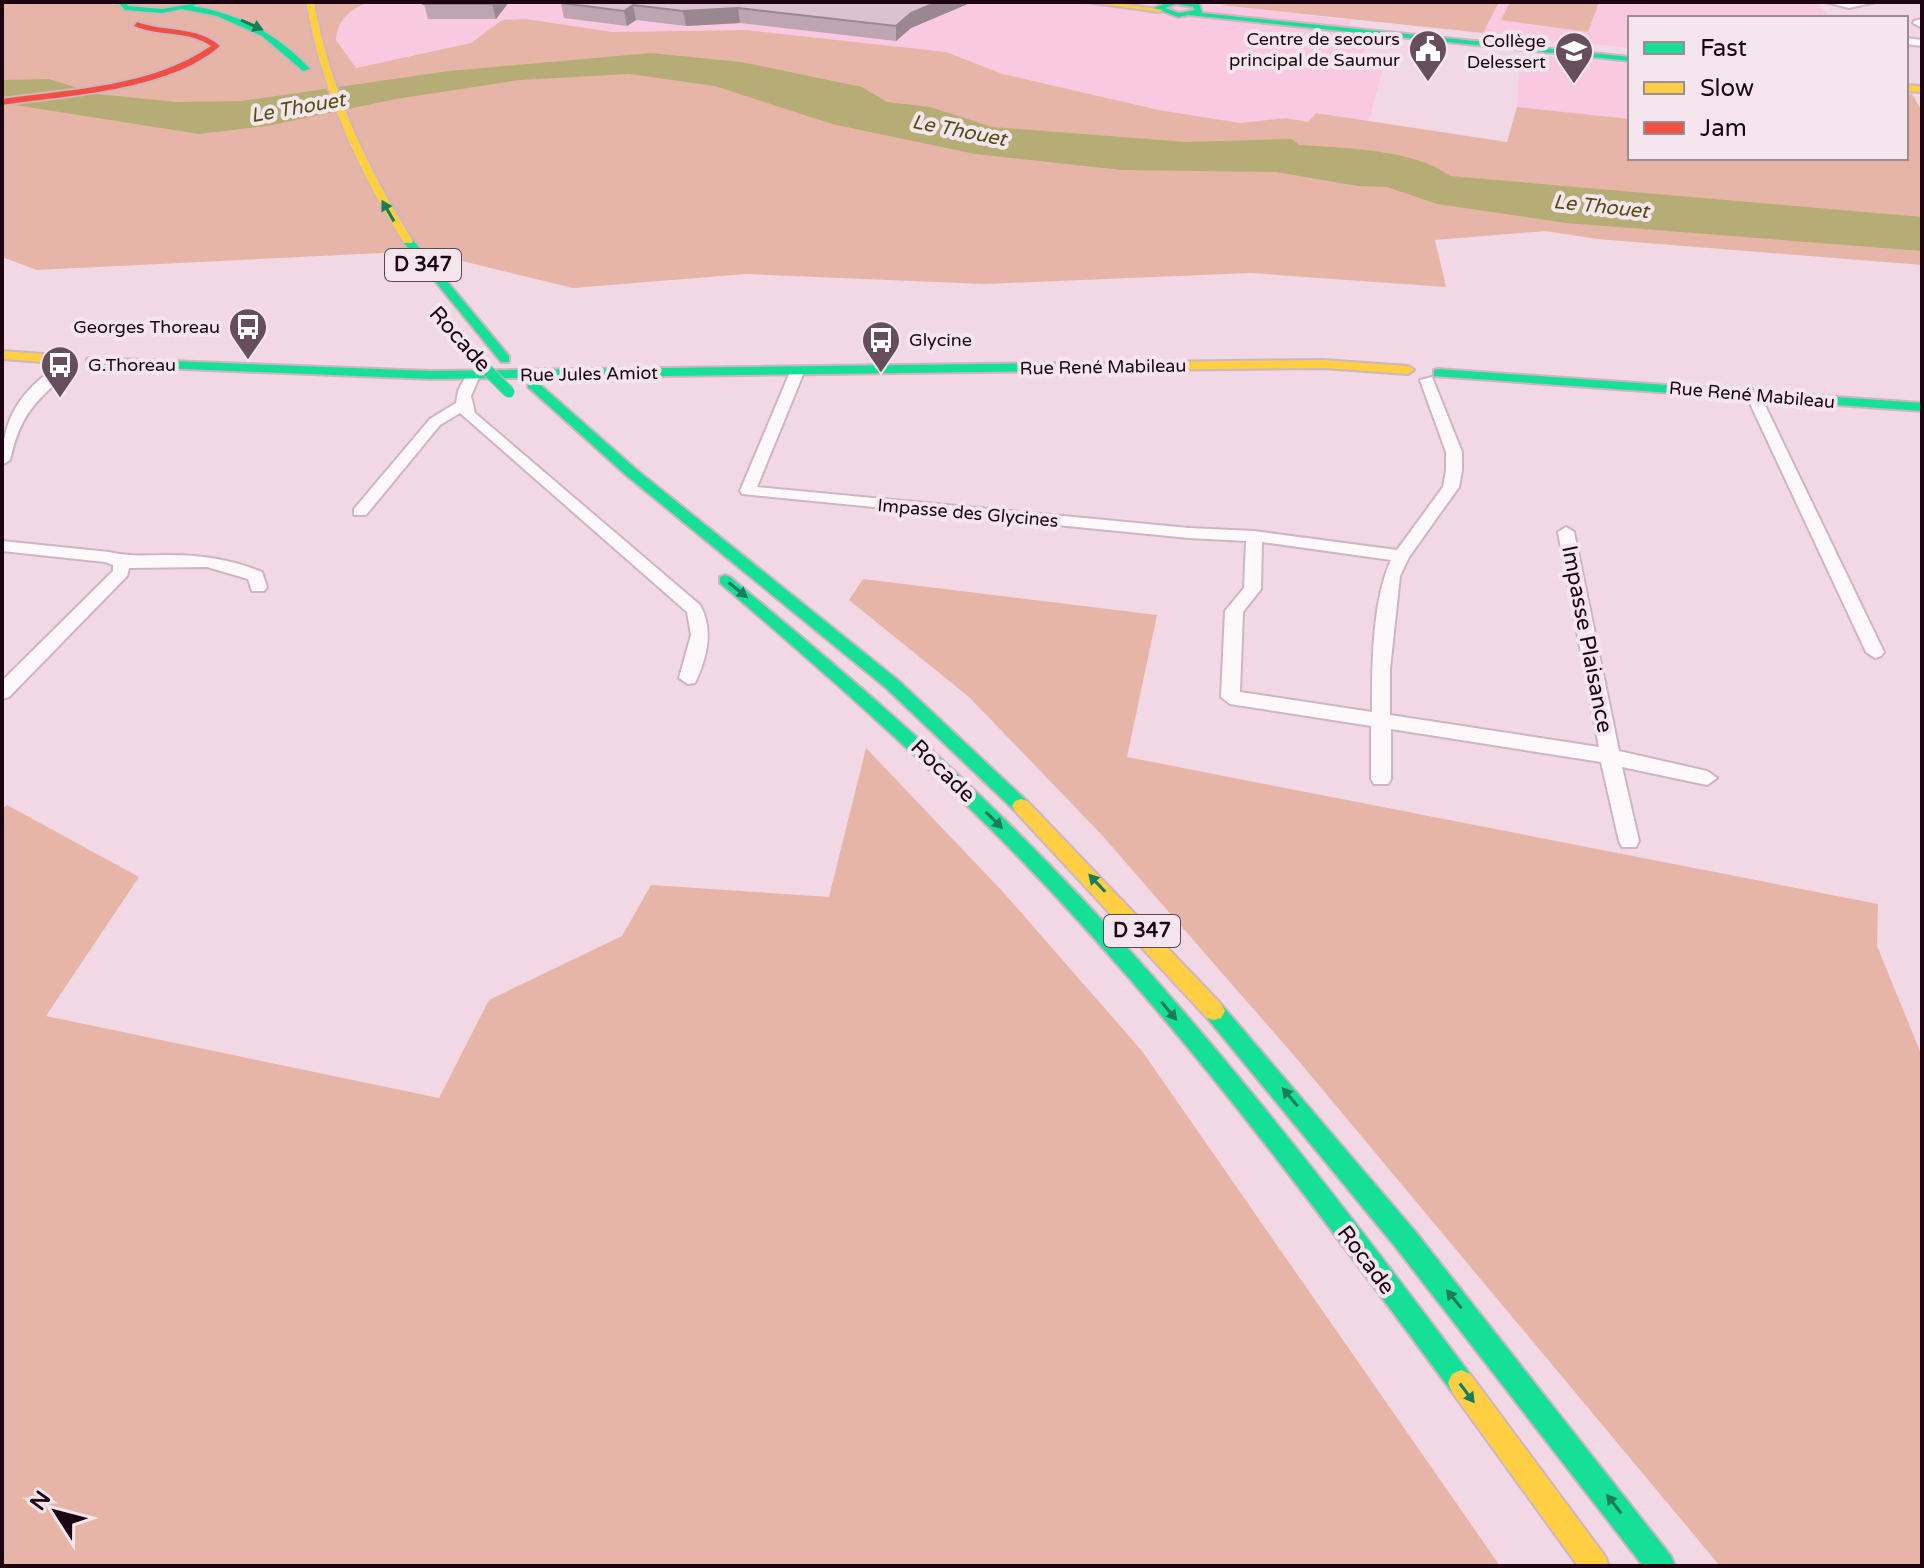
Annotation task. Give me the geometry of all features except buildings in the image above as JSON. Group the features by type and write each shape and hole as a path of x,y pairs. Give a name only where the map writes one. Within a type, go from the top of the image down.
{"main road":[{"name":"D 347","path":"295,2 320,116"},
{"path":"310,11 325,2"},
{"path":"1091,2 1178,5"},
{"path":"1139,2 1628,56"},
{"path":"133,13 192,5 213,11 257,26 282,42 313,73"},
{"name":"D 347","path":"310,11 313,73 388,213 418,258 505,359 659,496 905,695 1072,856 1190,981 1289,1096 1468,1316 1661,1566"},
{"path":"2,102 135,78 193,60 206,49 204,37 147,30 133,13"},
{"name":"Rue Jules Amiot","path":"2,355 77,366 472,362 797,372"},
{"name":"Rocade","path":"472,362 526,409"},
{"name":"Rue René Mabileau","path":"797,372 1299,364 1408,370 1420,365 1432,377 1547,378 1922,407"},
{"name":"Rocade","path":"711,568 927,755 1035,862 1119,953 1306,1181 1595,1566"}],"street":[{"path":"537,2 547,2"},
{"path":"1841,5 1871,2"},
{"path":"360,512 435,422 462,406 472,362"},
{"path":"2,460 6,437 16,420 77,366"},
{"name":"Impasse des Glycines","path":"797,372 748,491 1189,533 1254,536 1401,556"},
{"path":"1381,779 1385,631 1392,576 1401,556 1451,487 1454,470 1454,452 1432,377"},
{"path":"1753,395 1875,652"},
{"path":"462,406 694,609 702,624 700,643 688,678"},
{"name":"Impasse Plaisance","path":"1254,536 1252,589 1234,611 1230,697 1610,756 1566,532"},
{"path":"2,546 109,557 121,563 167,558 242,569 256,576 258,587"},
{"path":"2,692 121,572 121,563"},
{"path":"1629,841 1610,756 1650,768 1707,778"}],"shaded area":[{"path":"2,2 370,2 346,16 337,33 336,40 356,68 471,43 502,20 526,19 613,32 746,30 946,52 1003,74 1159,110 1240,123 1287,118 1308,122 1316,113 1507,142 1517,107 1628,119 1628,160 1908,160 1908,93 1912,94 1922,111 1922,265 1597,239 1545,231 1435,240 1446,287 1250,273 984,284 746,274 573,288 421,251 37,270 2,257"},
{"path":"370,2 1190,2 1352,20 1344,42 1366,45 1364,55 1386,57 1369,121 1316,113 1308,122 1287,118 1240,124 1159,110 1003,74 946,52 746,30 613,32 526,19 502,20 471,43 355,68 336,40 338,23 348,13"},
{"path":"1245,2 1499,2 1483,33 1219,5"},
{"path":"1499,2 1817,2 1828,16 1628,16 1628,48 1483,33"},
{"path":"1510,2 1599,2 1588,32 1501,20"},
{"name":"Collège Delessert","path":"1520,53 1628,64 1628,119 1517,107"},
{"path":"863,579 1157,615 1127,757 1878,904 1877,946 1922,1056 1922,1566 1720,1566 1297,1059 1100,833 969,697 849,600"},
{"path":"866,748 1003,892 1142,1051 1500,1566 2,1566 2,809 7,805 139,877 46,1016 439,1098 489,1000 622,936 651,885 829,897"}],"water":[{"name":"Le Thouet","path":"651,53 741,62 862,87 887,102 930,107 992,127 1186,142 1292,139 1299,145 1398,155 1435,167 1450,176 1922,217 1922,251 1566,223 1437,204 1387,187 1358,186 1276,172 1122,170 975,154 832,124 715,86 629,74 520,80 396,99 267,126 199,134 2,103 2,80 49,79 97,94 177,102 242,101 449,71"}],"traffic: fast":[{"path":"122,2 125,8 162,11 200,2"},
{"path":"1175,2 1196,5 1200,11 1178,15 1158,8 1175,2"},
{"path":"184,7 220,14 251,26 306,69"},
{"path":"1192,14 1628,59"},
{"path":"408,241 505,359"},
{"path":"477,360 509,392"},
{"path":"91,362 431,375 1147,366"},
{"path":"1438,373 1922,407"},
{"path":"532,384 632,473 892,684 1021,806"},
{"path":"725,580 905,736 992,818 1075,904 1226,1078 1461,1383"},
{"path":"1214,1011 1406,1240 1661,1566"}],"traffic: slow":[{"path":"310,2 324,67 346,127 374,184 408,241"},
{"path":"1091,2 1159,10"},
{"path":"1908,88 1922,89"},
{"path":"2,355 71,360"},
{"path":"1147,366 1323,364 1408,370"},
{"path":"1021,806 1214,1011"},
{"path":"1461,1383 1595,1566"}],"traffic: jam":[{"path":"2,102 145,78 173,70 216,46 198,36 157,31 137,24"}],"place":[{"name":"Centre de secours principal de Saumur","path":"1428,83"},
{"name":"Collège Delessert","path":"1574,85"},
{"name":"Georges Thoreau","path":"248,361"},
{"name":"Glycine","path":"881,374"},
{"name":"G.Thoreau","path":"60,399"}]}
